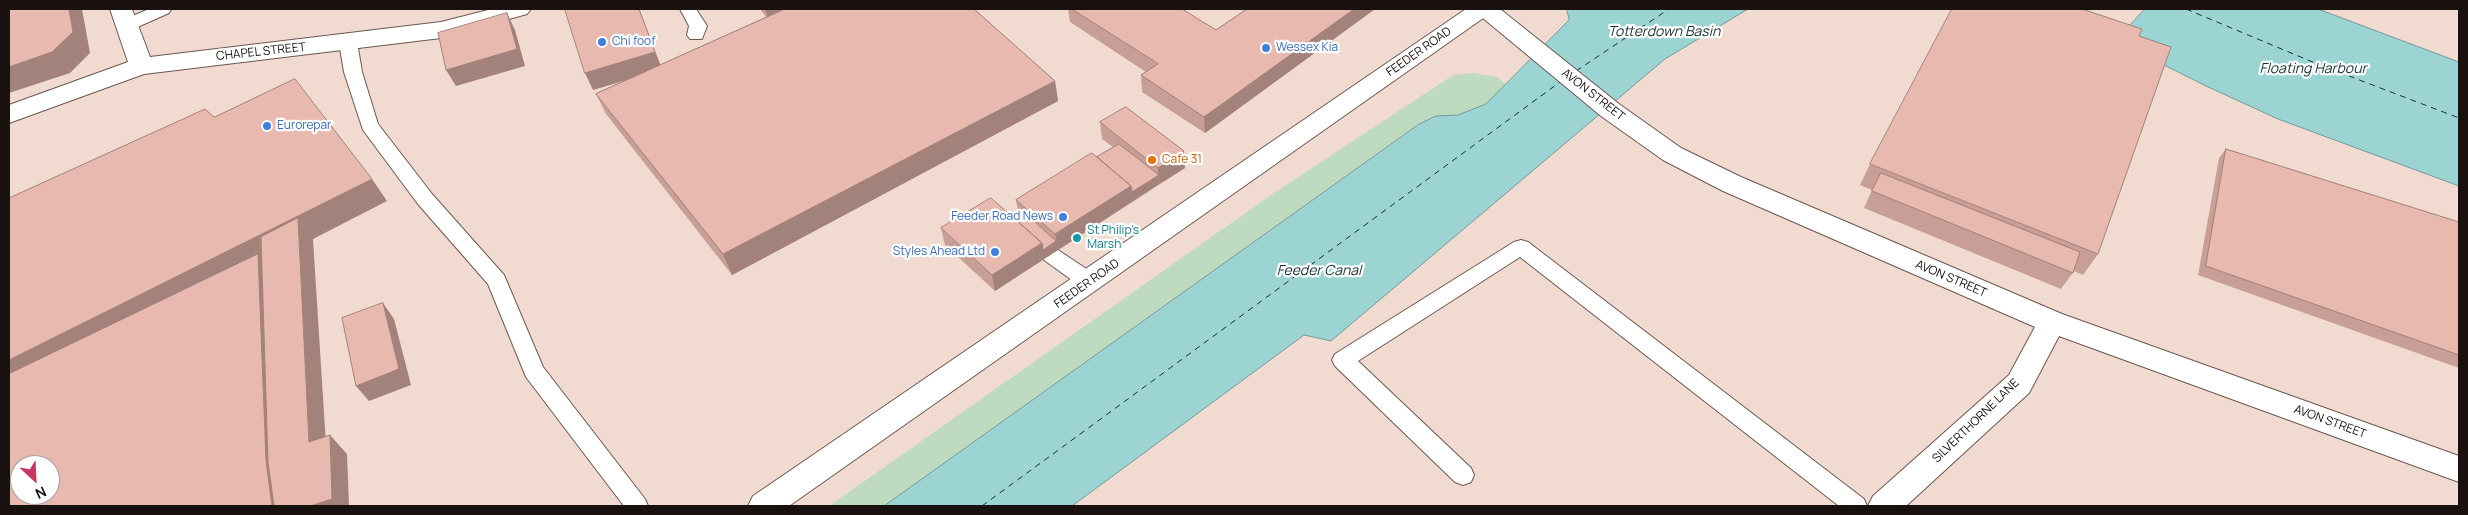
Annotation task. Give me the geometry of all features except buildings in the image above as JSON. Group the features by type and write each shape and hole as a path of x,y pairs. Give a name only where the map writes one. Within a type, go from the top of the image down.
{"street":[{"name":"CHAPEL STREET","path":"9,114 140,66 441,30 519,9"},
{"name":"FEEDER ROAD","path":"764,506 1482,9"},
{"name":"AVON STREET","path":"1486,9 1610,110 1672,154 1732,184 2052,322 2459,469"},
{"path":"124,17 140,66"},
{"name":"SILVERTHORNE LANE","path":"1884,506 2019,384 2052,322"}],"lane":[{"path":"124,17 163,9"},
{"path":"688,9 698,26 696,35"},
{"path":"348,42 353,72 369,126 425,199 497,280 534,371 637,506"},
{"path":"1464,475 1343,360 1521,247 1856,506"},
{"path":"1051,255 1090,282"}],"green space":[{"path":"1473,73 1497,77 1507,85 1486,104 1458,115 1436,116 1418,124 884,506 829,506 1274,193 1444,81 1454,75"}],"water":[{"name":"Feeder Canal","path":"1567,9 1748,9 1665,59 1331,341 1304,335 1072,506 884,506 1419,124 1436,116 1458,115 1486,104 1569,20"},
{"name":"Floating Harbour","path":"2145,9 2318,9 2459,62 2459,186 2278,119 2206,86 2116,41"}],"ferry route":[{"path":"1576,71 1669,9"},
{"path":"2186,9 2315,63 2459,118"},
{"path":"982,506 1560,82"}],"place":[{"name":"Chi foof","path":"602,42"},
{"name":"Wessex Kia","path":"1266,48"},
{"name":"Eurorepar","path":"267,126"},
{"name":"Cafe 31","path":"1152,160"},
{"name":"Feeder Road News","path":"1063,217"},
{"name":"St Philip's Marsh","path":"1077,238"},
{"name":"Styles Ahead Ltd","path":"995,252"}],"water label":[{"name":"Totterdown Basin","path":"1664,32"}]}
